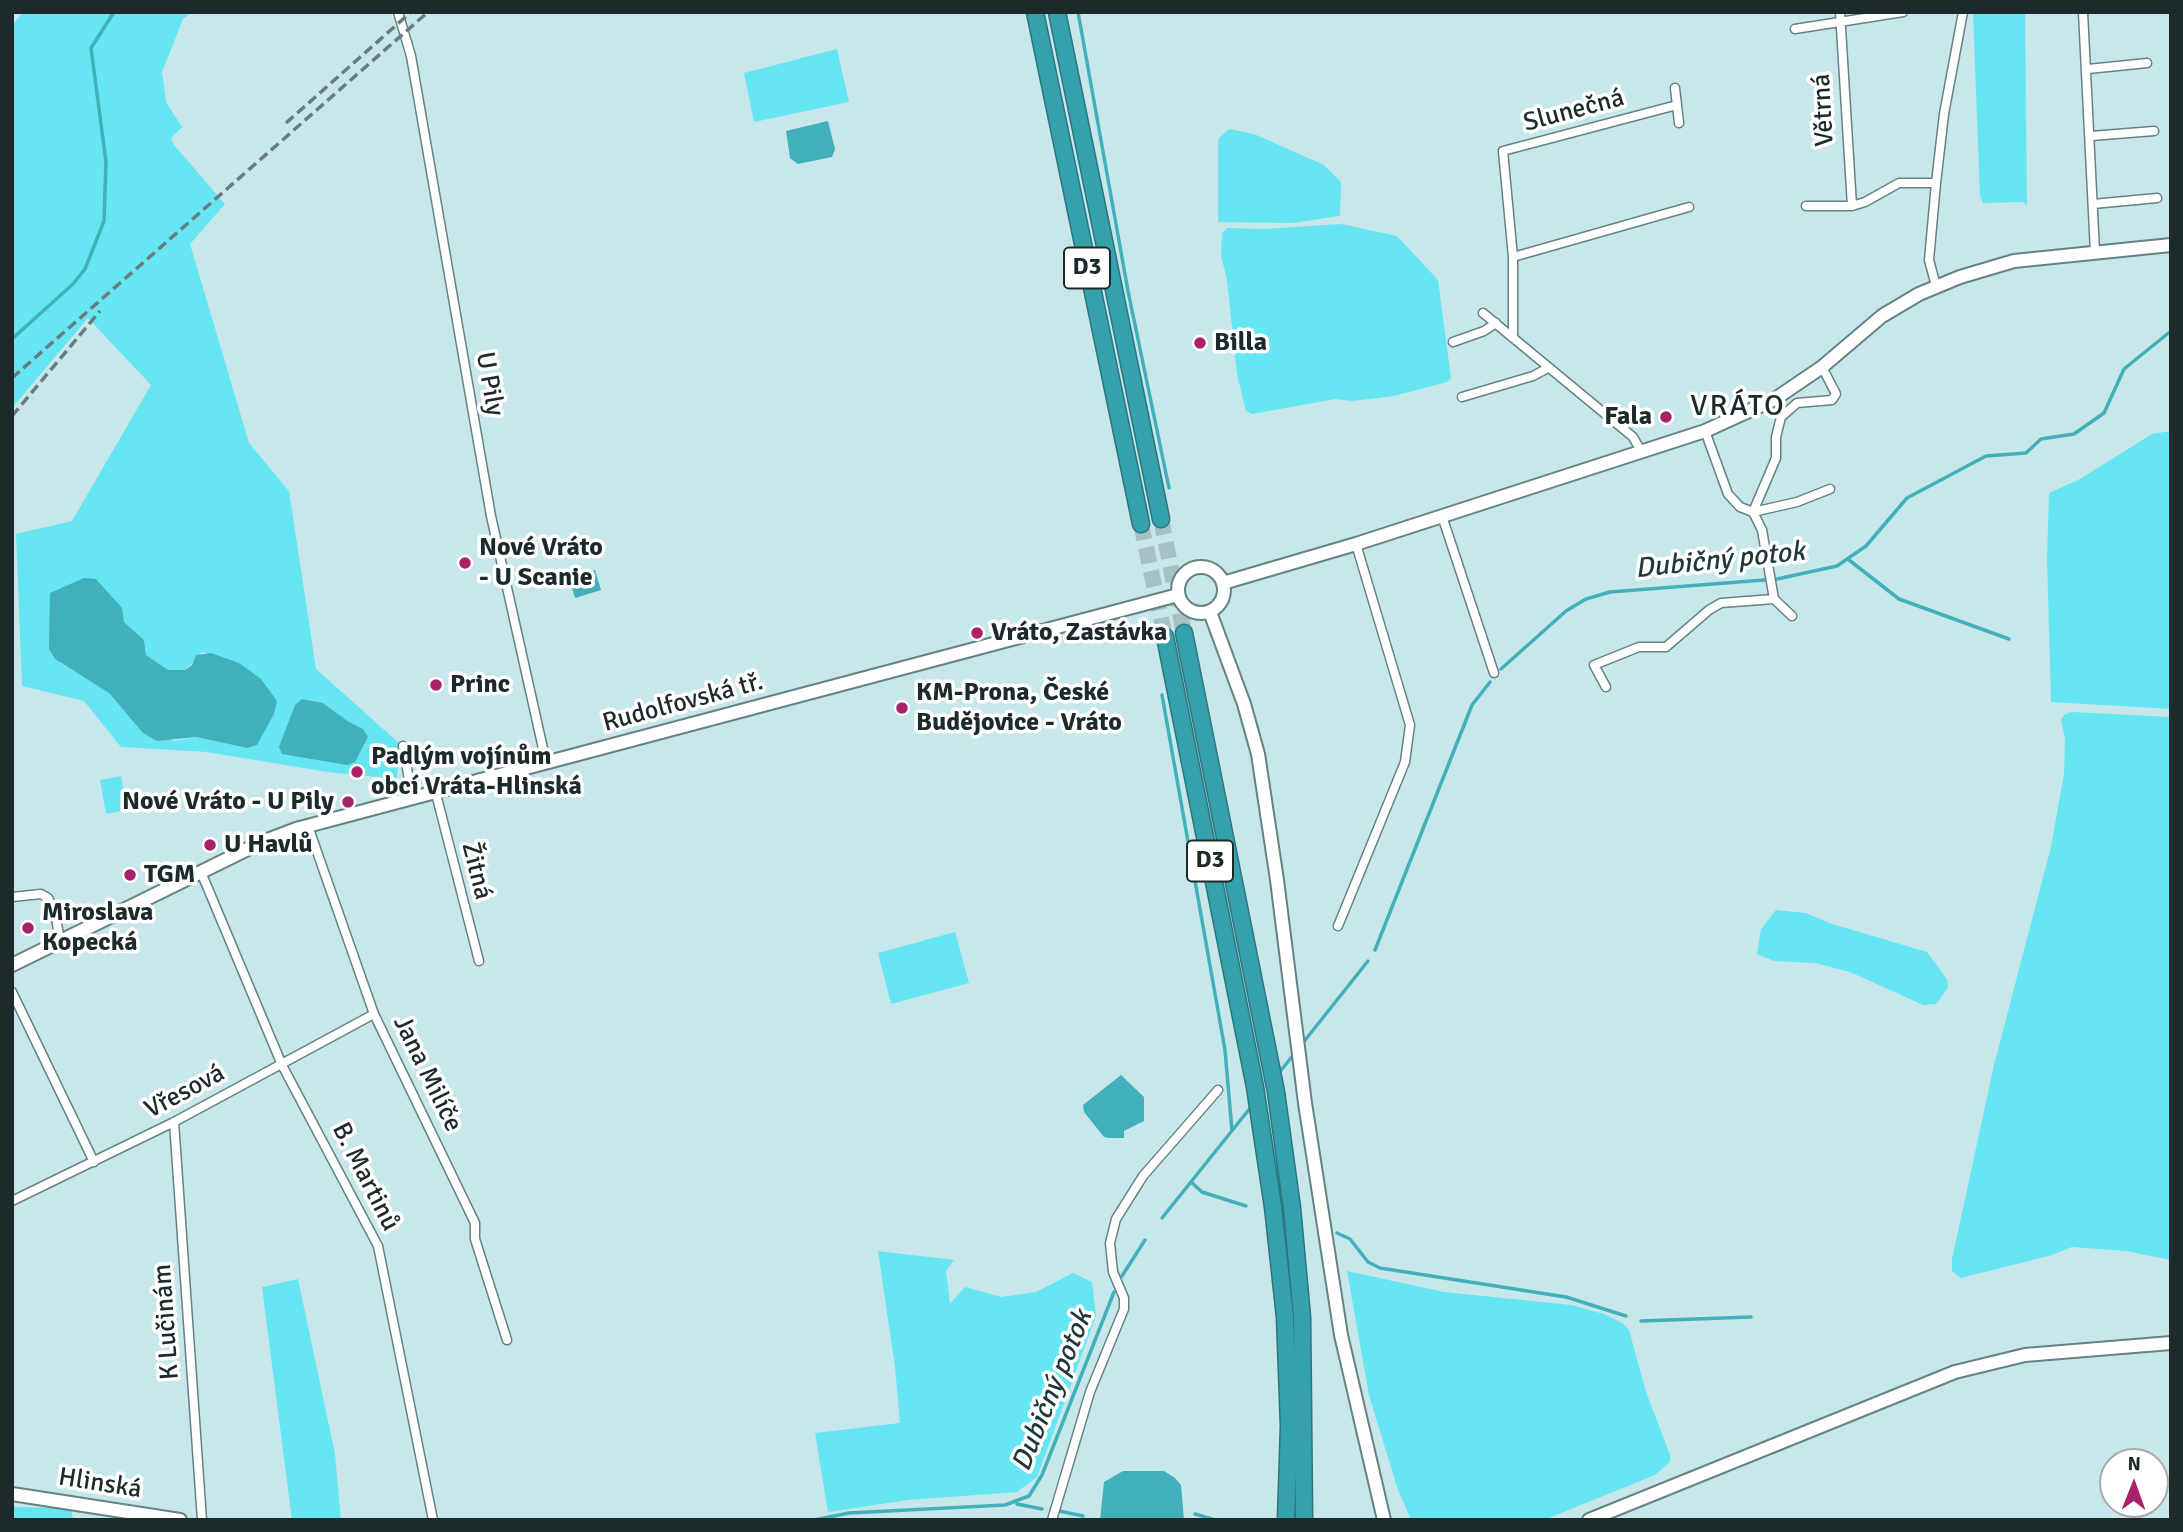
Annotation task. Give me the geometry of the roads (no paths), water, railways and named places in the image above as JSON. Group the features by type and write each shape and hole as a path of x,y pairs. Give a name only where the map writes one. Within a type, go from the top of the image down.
{"highway":[{"name":"D3","path":"1035,12 1142,524"},
{"name":"D3","path":"1057,12 1161,519"},
{"name":"D3","path":"1184,633 1276,1092 1302,1317 1304,1520"},
{"name":"D3","path":"1165,636 1260,1112 1286,1317 1289,1426 1286,1520"}],"main road":[{"path":"1223,583 1356,544 1705,431 1775,400 1822,367 1882,316 1936,286 2014,261 2171,245"},
{"path":"1207,567 1214,570 1223,583 1221,603 1210,612 1194,612 1181,603 1178,595 1180,580 1191,569 1207,567"},
{"name":"Rudolfovská tř.","path":"12,965 262,842 308,825 1178,595"},
{"path":"1210,612 1244,704 1258,754 1278,880 1300,1067 1341,1335 1384,1520"},
{"path":"1589,1520 1955,1372 2025,1355 2171,1343"},
{"name":"Hlinská","path":"12,1494 180,1520"}],"street":[{"name":"U Pily","path":"398,12 411,56 491,516 546,762"},
{"path":"1795,29 1840,17 1903,12"},
{"path":"1936,286 1930,260 1936,183 1944,114 1963,12"},
{"path":"2084,12 2095,252"},
{"name":"Větrná","path":"1840,17 1852,206"},
{"path":"2088,69 2147,63"},
{"path":"1675,88 1679,123"},
{"name":"Slunečná","path":"1513,338 1513,257 1503,151 1677,105"},
{"path":"2091,136 2154,131"},
{"path":"1806,206 1852,206 1865,202 1888,187 1919,181 1936,183"},
{"path":"2093,204 2157,198"},
{"path":"1513,257 1689,207"},
{"path":"1483,313 1493,325 1513,338 1633,437 1642,453"},
{"path":"1453,342 1493,325"},
{"path":"1792,616 1774,599 1768,550 1753,512 1776,458 1776,438 1781,417 1797,403 1832,400 1836,394 1822,367"},
{"path":"1462,397 1533,376 1548,368"},
{"path":"1705,431 1728,494 1740,507 1753,512 1797,502 1830,489"},
{"path":"1441,516 1494,673"},
{"path":"1338,926 1405,762 1410,724 1356,544"},
{"path":"1606,687 1594,664 1639,647 1666,647 1721,603 1774,599"},
{"path":"403,746 412,796"},
{"name":"Žitná","path":"435,790 479,961"},
{"name":"Jana Milíče","path":"308,825 374,1014 475,1223 475,1239 507,1340"},
{"name":"B. Martinů","path":"201,872 282,1065 378,1246 433,1520"},
{"path":"12,897 41,894 48,898 55,912 60,941"},
{"path":"12,992 94,1162"},
{"name":"Vřesová","path":"12,1201 174,1122 374,1014"},
{"path":"1052,1520 1090,1392 1124,1309 1124,1298 1114,1272 1110,1243 1116,1219 1143,1176 1217,1090"},
{"name":"K Lučinám","path":"174,1122 201,1520"}],"waterway":[{"path":"12,339 73,284 85,269 104,221 106,162 91,48 114,12"},
{"path":"1078,12 1128,291 1169,488"},
{"name":"Dubičný potok","path":"1501,669 1566,611 1586,599 1610,592 1777,579 1837,566 1866,546 1907,498 1986,456 2026,453 2041,439 2074,434 2104,413 2124,369 2171,331"},
{"path":"1849,560 1899,599 2009,639"},
{"name":"Dubičný potok","path":"1375,950 1472,705 1490,682"},
{"path":"1162,695 1225,1050 1232,1131"},
{"name":"Dubičný potok","path":"1302,1044 1368,961"},
{"name":"Dubičný potok","path":"1278,1074 1295,1053"},
{"name":"Dubičný potok","path":"1162,1218 1251,1107"},
{"path":"1191,1182 1202,1192 1246,1206"},
{"path":"1337,1233 1350,1239 1368,1262 1380,1268 1566,1297 1626,1316"},
{"name":"Dubičný potok","path":"1122,1276 1145,1240"},
{"name":"Dubičný potok","path":"814,1520 849,1513 1005,1505 1029,1496 1042,1475 1114,1292"},
{"path":"1641,1321 1751,1317"},
{"path":"1017,1504 1042,1509"},
{"path":"1059,1511 1083,1516"},
{"path":"1195,1514 1215,1520"}],"tunnel":[{"path":"1161,519 1184,633"},
{"path":"1141,524 1165,637"}],"railway":[{"path":"286,123 411,12"},
{"path":"12,378 428,12"},
{"path":"12,416 100,311"}],"place":[{"name":"Billa","path":"1200,343"},
{"name":"Fala","path":"1666,417"},
{"name":"Nové Vráto - U Scanie","path":"465,563"},
{"name":"Vráto, Zastávka","path":"977,633"},
{"name":"Princ","path":"436,685"},
{"name":"KM-Prona, České Budějovice - Vráto","path":"902,708"},
{"name":"Padlým vojínům obcí Vráta-Hlinská","path":"357,772"},
{"name":"Nové Vráto - U Pily","path":"348,802"},
{"name":"U Havlů","path":"210,845"},
{"name":"TGM","path":"130,875"},
{"name":"Miroslava Kopecká","path":"28,928"}],"district":[{"name":"VRÁTO","path":"1738,407"}]}
